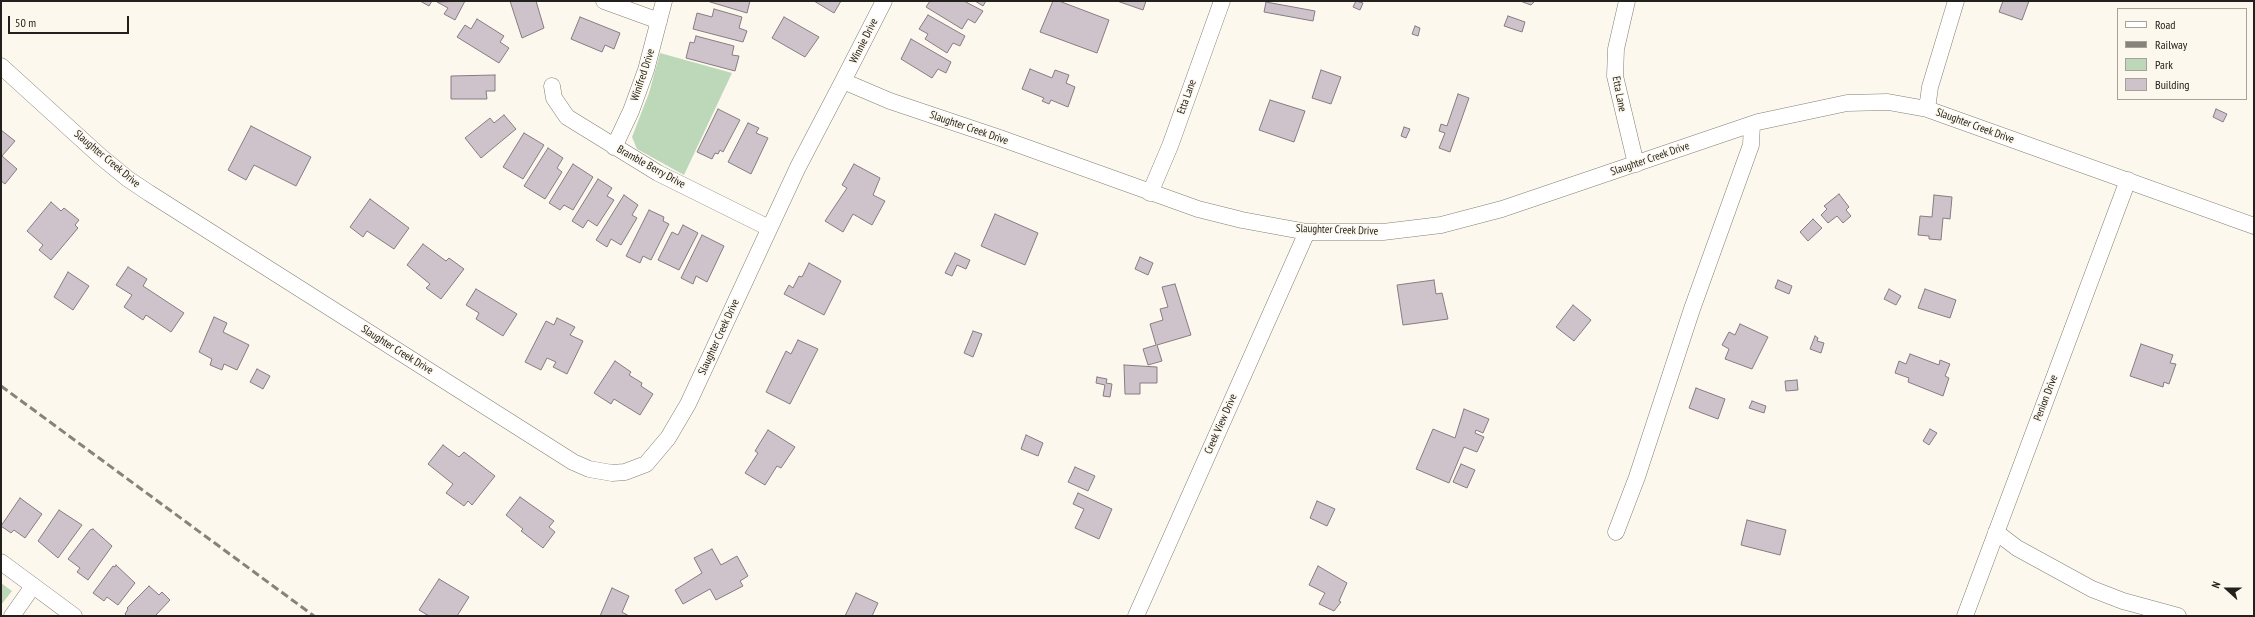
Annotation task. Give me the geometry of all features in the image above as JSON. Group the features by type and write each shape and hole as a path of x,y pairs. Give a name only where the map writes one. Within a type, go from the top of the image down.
{"street":[{"path":"604,1 659,21"},
{"name":"Winifred Drive","path":"614,147 638,92 664,1"},
{"name":"Winnie Drive","path":"843,81 884,1"},
{"name":"Etta Lane","path":"1150,193 1170,146 1222,1"},
{"name":"Etta Lane","path":"1627,1 1616,49 1615,76 1636,164"},
{"path":"1927,108 1930,86 1956,1"},
{"name":"Slaughter Creek Drive","path":"1,66 100,156 138,186 573,462 601,472 624,472 646,464 668,438 688,404 769,228 843,81 890,101 1000,138 1198,209 1307,232 1383,232 1441,225 1502,209 1752,124 1847,103 1888,102 1927,108 2254,226"},
{"name":"Bramble Berry Drive","path":"552,86 554,98 567,117 658,173 769,228"},
{"path":"1616,532 1637,477 1695,302 1751,145 1752,124"},
{"name":"Penion Drive","path":"1965,616 2128,180"},
{"name":"Creek View Drive","path":"1136,616 1307,232"},
{"path":"1996,532 2017,548 2092,589 2123,601 2178,616"},
{"path":"1,562 74,616"},
{"path":"12,616 33,586"}],"green space":[{"path":"660,53 732,73 684,175 637,149 632,137 649,93"},
{"path":"1,583 12,591 1,605"}],"building":[{"path":"420,1 432,1 429,6"},
{"path":"465,1 455,20 444,14 448,8 437,2"},
{"path":"510,1 536,1 544,28 522,38"},
{"path":"707,1 750,1 747,13"},
{"path":"814,1 841,1 834,13"},
{"path":"930,1 964,1 983,11 975,23 968,19 962,29 926,7"},
{"path":"975,1 986,1 983,6"},
{"path":"1053,1 1059,1 1109,20 1097,53 1040,32"},
{"path":"1117,1 1146,1 1143,10"},
{"path":"1356,1 1363,3 1360,10 1353,7"},
{"path":"1520,1 1535,1 1531,5"},
{"path":"2003,1 2029,1 2022,20 1999,12"},
{"path":"1266,2 1315,11 1313,21 1264,12"},
{"path":"714,9 742,17 739,28 747,31 743,42 693,29 697,13 712,17"},
{"path":"928,15 965,36 960,46 953,43 947,53 925,39 928,34 919,29"},
{"path":"1508,16 1525,22 1522,32 1504,26"},
{"path":"580,17 620,33 614,49 605,45 602,52 571,39"},
{"path":"784,17 819,37 805,57 772,38"},
{"path":"477,19 504,36 500,42 509,48 499,63 457,37 465,25 471,29"},
{"path":"1415,26 1420,28 1418,36 1412,34"},
{"path":"696,36 734,46 732,55 739,56 735,71 686,58 690,42 694,43"},
{"path":"911,39 951,62 946,73 938,69 932,78 901,59"},
{"path":"1030,69 1052,78 1055,70 1069,75 1066,83 1075,87 1068,107 1051,100 1049,104 1042,101 1044,98 1022,89"},
{"path":"1321,70 1341,77 1331,104 1312,98"},
{"path":"495,75 495,91 486,91 487,99 451,99 451,76"},
{"path":"1458,94 1469,98 1450,152 1439,148 1445,133 1439,131 1441,124 1447,126"},
{"path":"1270,100 1305,111 1294,142 1259,130"},
{"path":"718,109 740,120 723,152 720,150 718,154 715,153 712,159 697,152"},
{"path":"2216,109 2227,114 2223,122 2213,117"},
{"path":"504,115 516,129 481,158 465,138 490,118 494,123"},
{"path":"748,123 759,128 756,133 768,138 751,174 728,162"},
{"path":"251,126 311,157 296,186 254,165 246,180 228,170"},
{"path":"1404,127 1410,129 1406,138 1401,136"},
{"path":"1,130 15,141 2,156 17,169 5,184 1,181"},
{"path":"524,133 544,145 523,179 503,167"},
{"path":"548,148 563,158 557,168 562,172 545,199 524,186"},
{"path":"573,164 593,177 573,210 564,205 560,210 549,203"},
{"path":"854,164 880,178 873,195 885,201 872,225 853,214 843,232 825,221 847,188 842,185"},
{"path":"598,179 612,188 607,196 614,200 597,226 588,220 583,228 572,221"},
{"path":"1839,194 1849,207 1846,210 1851,216 1843,223 1837,216 1828,223 1821,215 1827,209 1824,206"},
{"path":"624,195 638,205 632,215 637,218 621,245 611,239 607,247 596,240"},
{"path":"1934,195 1952,197 1950,219 1943,218 1941,240 1929,239 1929,236 1918,235 1920,216 1932,217"},
{"path":"370,199 409,228 394,249 367,231 363,237 350,227"},
{"path":"51,202 61,211 64,208 79,220 75,225 78,228 51,260 39,250 43,245 27,231"},
{"path":"649,210 664,217 663,221 669,224 651,260 643,256 640,263 626,256"},
{"path":"995,214 1038,233 1025,265 981,246"},
{"path":"1813,219 1822,228 1808,241 1800,232"},
{"path":"683,225 698,233 679,270 658,260 672,232 678,235"},
{"path":"702,235 724,246 707,282 696,276 693,284 681,278"},
{"path":"423,244 446,261 449,258 464,269 441,299 426,288 430,284 407,265"},
{"path":"955,253 970,260 966,269 957,265 952,276 945,273"},
{"path":"1140,257 1153,263 1148,275 1135,269"},
{"path":"809,263 841,281 824,315 784,294 789,285 793,288 799,276 802,277"},
{"path":"128,267 147,279 143,286 184,313 171,332 146,315 143,320 124,307 132,295 116,285"},
{"path":"68,272 89,286 73,310 54,297"},
{"path":"1434,280 1436,294 1442,293 1448,319 1403,325 1397,285"},
{"path":"1778,280 1792,286 1789,294 1775,288"},
{"path":"1175,284 1191,335 1157,345 1162,361 1148,365 1143,349 1156,345 1150,324 1163,320 1160,309 1168,307 1162,287"},
{"path":"476,289 517,314 503,336 476,319 479,313 466,305"},
{"path":"1889,289 1901,296 1896,305 1884,299"},
{"path":"1925,289 1956,300 1950,318 1918,308"},
{"path":"1573,305 1591,320 1574,341 1556,327"},
{"path":"214,317 227,323 223,332 249,345 237,370 224,364 222,370 210,365 212,359 199,352"},
{"path":"557,318 575,327 570,335 583,341 567,374 553,367 556,362 547,358 541,370 525,362 546,321 554,325"},
{"path":"1740,324 1768,337 1752,369 1725,359 1729,349 1722,345 1729,332 1735,335"},
{"path":"973,331 982,334 973,357 964,353"},
{"path":"1815,336 1818,338 1817,341 1824,343 1821,353 1810,349"},
{"path":"798,340 818,349 790,404 766,392 786,351 791,354"},
{"path":"2141,344 2173,355 2170,363 2176,364 2169,384 2164,382 2163,387 2130,376"},
{"path":"1910,354 1939,365 1940,360 1950,364 1945,376 1949,378 1943,396 1908,382 1909,378 1895,373 1899,361 1906,364"},
{"path":"615,361 631,372 629,375 642,383 641,386 653,394 640,415 614,399 611,404 594,393"},
{"path":"1124,365 1157,367 1157,383 1140,383 1140,394 1125,394"},
{"path":"257,369 270,376 263,389 250,382"},
{"path":"1097,377 1107,379 1106,383 1112,384 1110,397 1103,396 1105,385 1096,383"},
{"path":"1797,380 1798,390 1786,391 1785,381"},
{"path":"1696,388 1725,399 1718,419 1689,408"},
{"path":"1752,401 1766,406 1764,413 1749,408"},
{"path":"1464,409 1489,419 1483,433 1476,430 1475,433 1484,437 1477,452 1464,447 1449,483 1416,469 1433,429 1455,438"},
{"path":"1930,429 1937,433 1929,445 1923,441"},
{"path":"768,430 795,447 781,468 777,466 765,485 745,473 758,453 755,451"},
{"path":"1026,435 1043,443 1038,456 1021,449"},
{"path":"443,445 459,457 464,452 495,476 472,505 468,501 464,506 446,493 453,484 428,464"},
{"path":"1461,464 1475,470 1467,488 1453,482"},
{"path":"1075,467 1095,476 1088,491 1068,482"},
{"path":"1078,493 1112,509 1099,539 1075,528 1084,509 1073,504"},
{"path":"520,497 554,521 549,527 555,532 543,548 521,531 523,529 506,515"},
{"path":"20,498 42,514 25,538 14,530 11,533 1,526"},
{"path":"1317,501 1335,509 1327,526 1310,518"},
{"path":"59,510 82,525 58,558 38,541"},
{"path":"1747,520 1786,530 1780,555 1741,545"},
{"path":"93,529 112,546 88,580 77,572 80,568 68,559 90,530"},
{"path":"712,549 721,565 737,556 748,576 740,581 743,586 716,600 710,589 683,604 675,590 702,573 694,558"},
{"path":"116,565 135,583 118,605 107,597 104,601 93,593 113,566 115,567"},
{"path":"1318,566 1347,583 1339,601 1341,602 1334,611 1319,604 1325,593 1309,585"},
{"path":"439,579 469,597 457,616 429,616 419,610"},
{"path":"149,586 159,595 162,592 170,600 155,616 127,616 125,614 128,609 127,608"},
{"path":"612,588 629,596 622,612 629,616 600,616"},
{"path":"856,593 878,603 872,616 845,616"}],"railway":[{"path":"1,386 314,616"}]}
